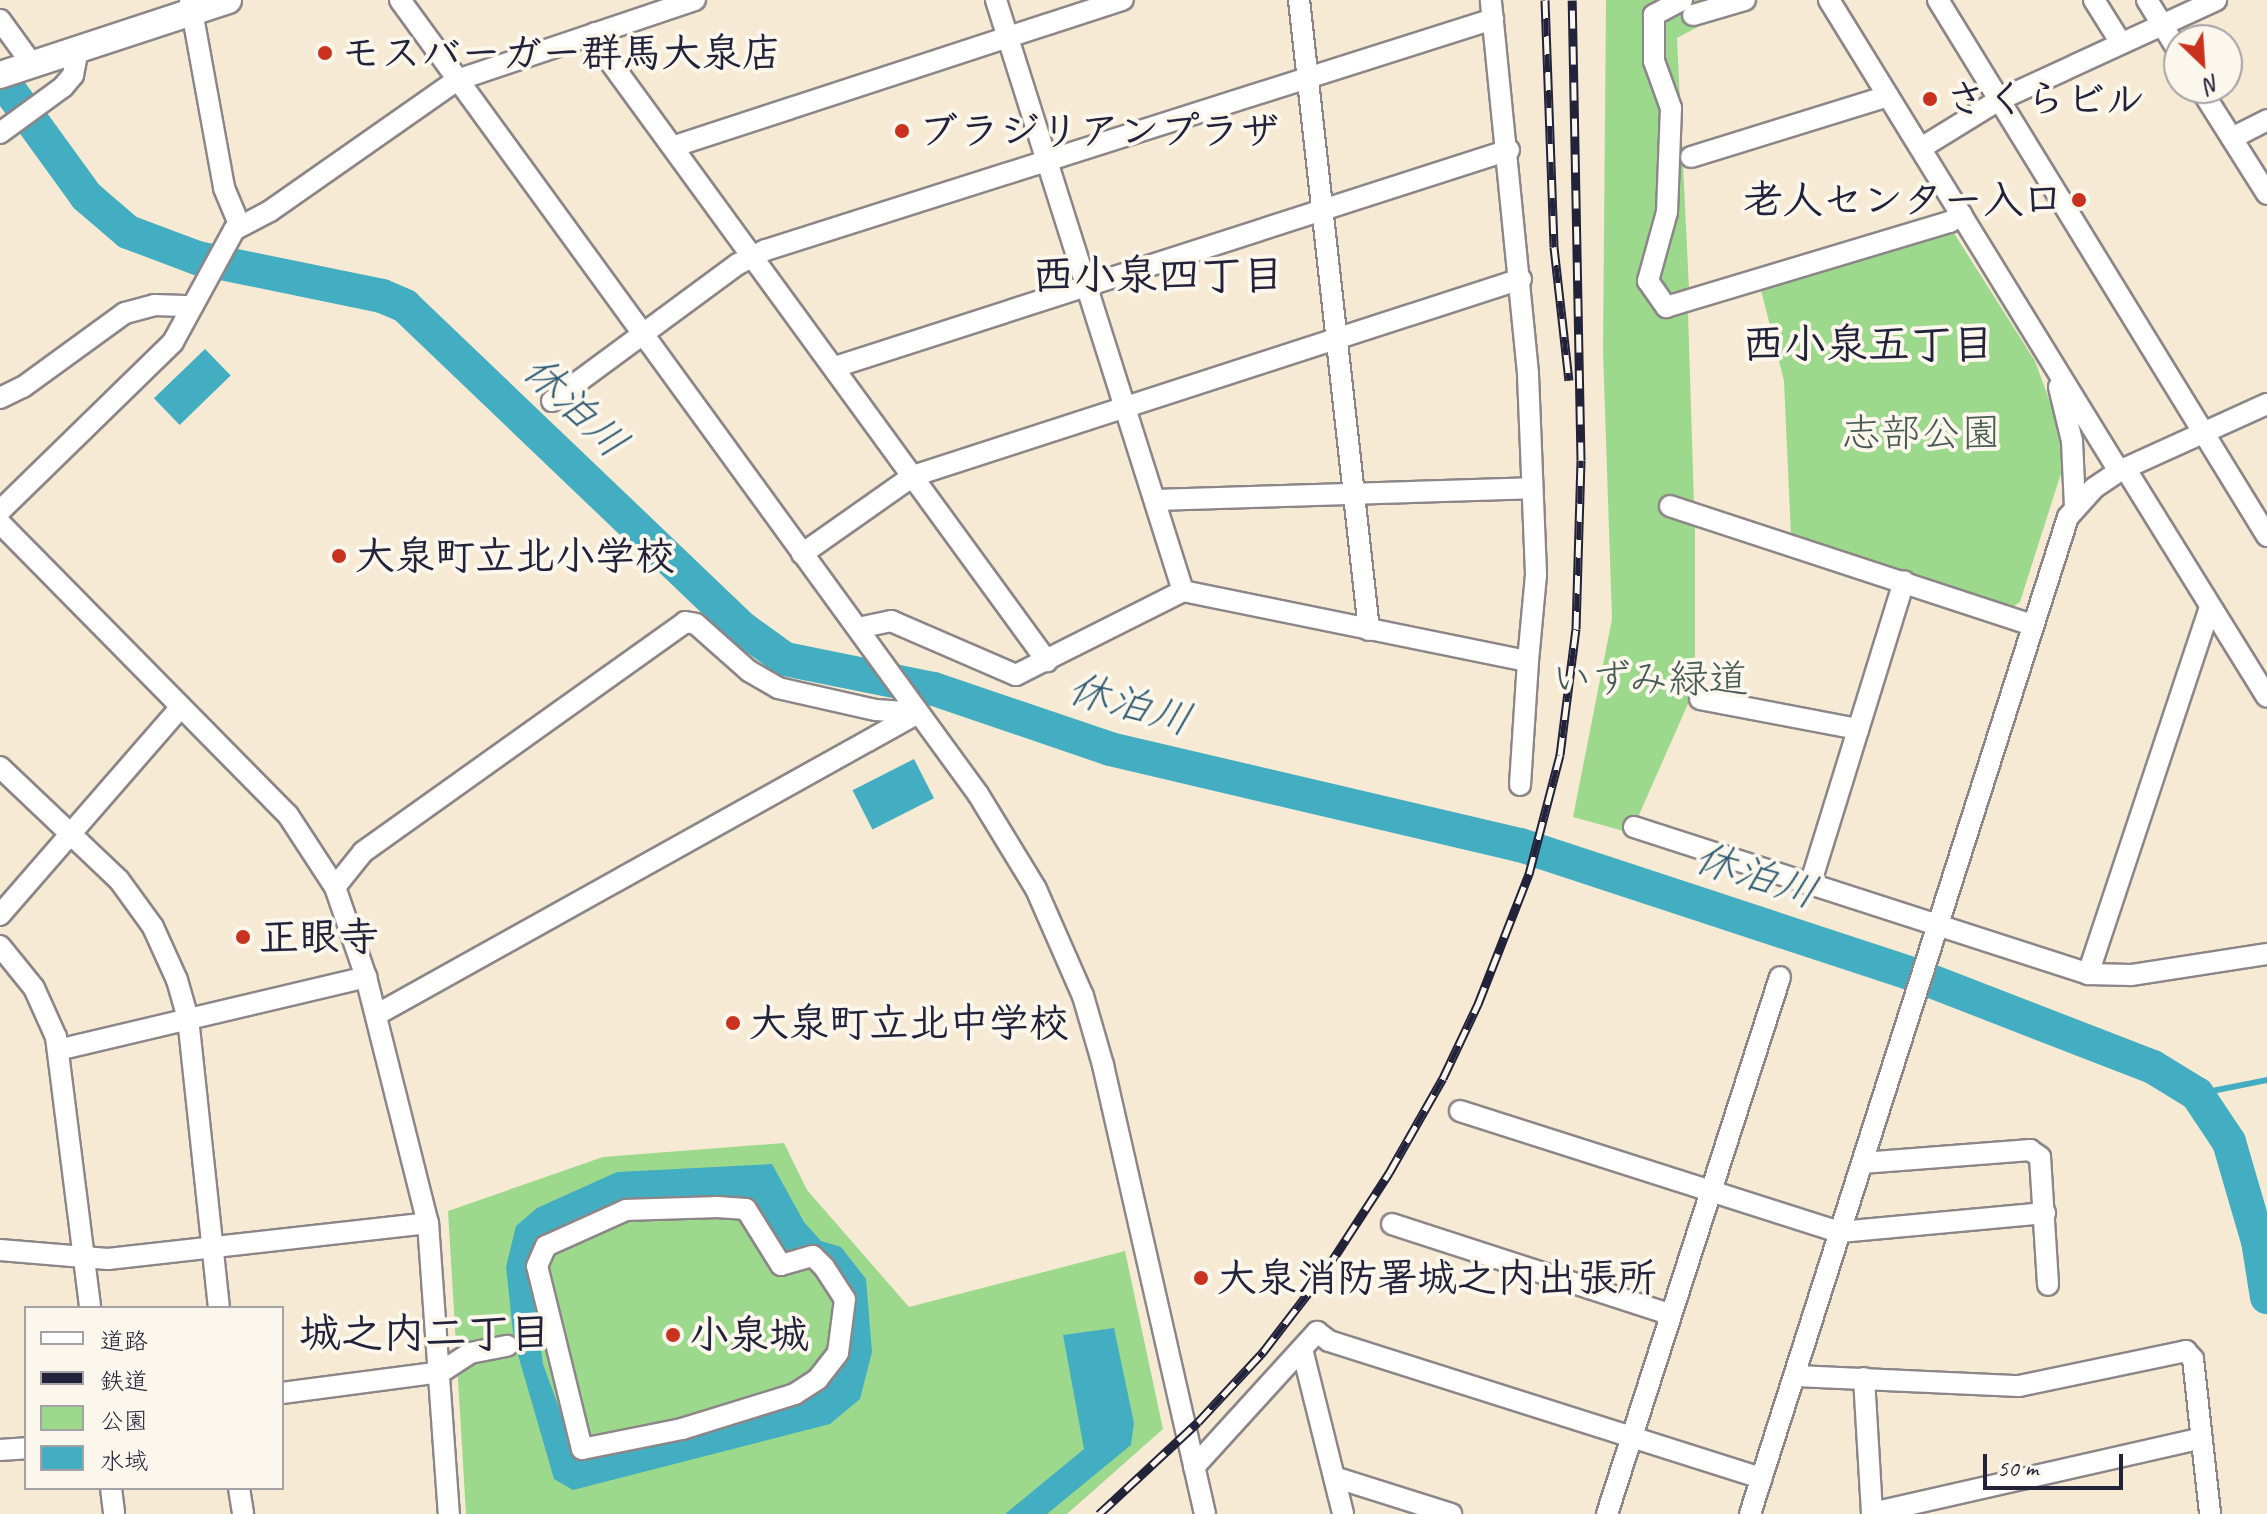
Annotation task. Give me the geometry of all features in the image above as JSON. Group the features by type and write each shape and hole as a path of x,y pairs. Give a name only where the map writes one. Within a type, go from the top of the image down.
{"main road":[{"path":"0,75 191,6 228,0"}],"street":[{"path":"400,0 978,794 1028,875 1083,996 1205,1514"},
{"path":"0,511 173,342 234,230 270,211 457,80 695,0"},
{"path":"996,0 1183,591"},
{"path":"675,146 1123,0"},
{"path":"1299,0 1369,630"},
{"path":"1745,0 1654,15 1654,61 1671,108 1667,212 1648,281 1666,307 1950,222 1961,214"},
{"path":"1829,0 2050,360 2267,697"},
{"path":"1938,0 2267,536"},
{"path":"2094,0 2121,43"},
{"path":"2147,0 2162,24"},
{"path":"1921,148 1999,100 2216,0"},
{"path":"191,6 234,230"},
{"path":"552,401 753,256 1306,76 1492,9 1521,279 1536,574 1520,785"},
{"path":"0,20 29,65"},
{"path":"595,33 603,52 675,146 1047,661"},
{"path":"5,130 51,97 73,75 78,49"},
{"path":"1691,157 1888,96"},
{"path":"2210,104 2267,194"},
{"path":"2232,138 2267,120"},
{"path":"835,367 1084,283 1509,150"},
{"path":"802,554 913,476 1521,279"},
{"path":"0,398 23,387 125,313 154,305 192,306"},
{"path":"1750,1514 2031,625 2075,507 2072,441 2050,360"},
{"path":"2075,507 2122,470 2267,404"},
{"path":"1155,500 1531,488"},
{"path":"1670,506 2031,625"},
{"path":"0,523 288,815 335,887 366,977 428,1223 449,1514"},
{"path":"1810,885 1904,581"},
{"path":"858,628 891,621 1002,673 1016,675 1183,591 1528,661"},
{"path":"2088,974 2209,610"},
{"path":"335,887 363,852 685,622 696,624 749,671 778,688 829,702 912,705"},
{"path":"1700,699 1858,729"},
{"path":"376,1015 912,705"},
{"path":"0,915 71,839 181,707"},
{"path":"0,767 71,839 119,880 153,927 188,1018 219,1306"},
{"path":"1634,827 2088,974 2145,973 2267,954"},
{"path":"0,946 34,988 58,1050 90,1306"},
{"path":"58,1050 366,977"},
{"path":"1607,1514 1780,977"},
{"path":"1460,1111 1840,1232 2045,1213"},
{"path":"1862,1163 2030,1150 2042,1164 2048,1285"},
{"path":"746,1209 781,1265 813,1256 845,1299 838,1353 818,1379 795,1394 682,1429 582,1449 553,1337 537,1266 546,1246 626,1210 746,1209"},
{"path":"0,1250 85,1260 428,1223"},
{"path":"1392,1224 1669,1314"},
{"path":"1194,1467 1317,1332 1329,1341 1762,1478"},
{"path":"284,1393 441,1372 470,1353 507,1346"},
{"path":"1302,1349 1343,1514"},
{"path":"1796,1376 2032,1385 2181,1350 2193,1359 2210,1514"},
{"path":"1864,1378 1872,1514 2202,1438"},
{"path":"0,1450 24,1448"},
{"path":"1334,1477 1451,1514"},
{"path":"111,1490 114,1514"},
{"path":"239,1490 243,1514"}],"green space":[{"name":"いずみ緑道","path":"1606,0 1749,0 1677,38 1689,289 1666,293 1667,314 1688,312 1694,504 1663,495 1663,515 1695,524 1695,688 1631,833 1573,817 1612,619 1603,351"},
{"name":"志部公園","path":"1952,230 2035,361 2060,429 2063,467 2020,602 2013,607 1791,536 1784,381 1761,290"},
{"path":"784,1143 807,1190 909,1307 1125,1251 1163,1429 1067,1514 466,1514 448,1211 603,1157"}],"water":[{"path":"205,349 231,376 180,425 154,398"},
{"path":"914,759 934,798 872,830 853,790"},
{"path":"772,1164 804,1222 821,1241 841,1247 866,1279 872,1352 860,1399 830,1424 573,1490 554,1479 514,1341 506,1267 516,1226 537,1208 617,1172","holes":["625,1203 748,1204 783,1259 829,1260 847,1350 800,1401 577,1457 543,1364 529,1266"]},
{"path":"1114,1328 1134,1423 1131,1445 1047,1514 1005,1514 1084,1449 1063,1335"}],"waterway":[{"name":"休泊川","path":"0,77 86,196 128,232 197,258 382,296 405,306 742,628 785,659 934,689 1110,749 1520,845 1913,974 2153,1067 2197,1094 2229,1142 2258,1241 2267,1297"},
{"path":"2197,1094 2267,1080"}],"railway":[{"path":"1545,0 1554,247 1569,380"},
{"path":"1099,1514 1198,1422 1263,1352 1326,1270 1389,1173 1443,1078 1478,1004 1529,874 1560,755 1576,629 1581,460 1572,0"}],"place":[{"name":"モスバーガー群馬大泉店","path":"325,53"},
{"name":"さくらビル","path":"1930,99"},
{"name":"ブラジリアンプラザ","path":"902,131"},
{"name":"老人センター入口","path":"2079,200"},
{"name":"大泉町立北小学校","path":"339,556"},
{"name":"正眼寺","path":"243,937"},
{"name":"大泉町立北中学校","path":"733,1023"},
{"name":"大泉消防署城之内出張所","path":"1201,1278"},
{"name":"小泉城","path":"673,1335"}],"district":[{"name":"西小泉四丁目","path":"1158,276"},
{"name":"西小泉五丁目","path":"1868,345"},
{"name":"城之内二丁目","path":"425,1334"}]}
